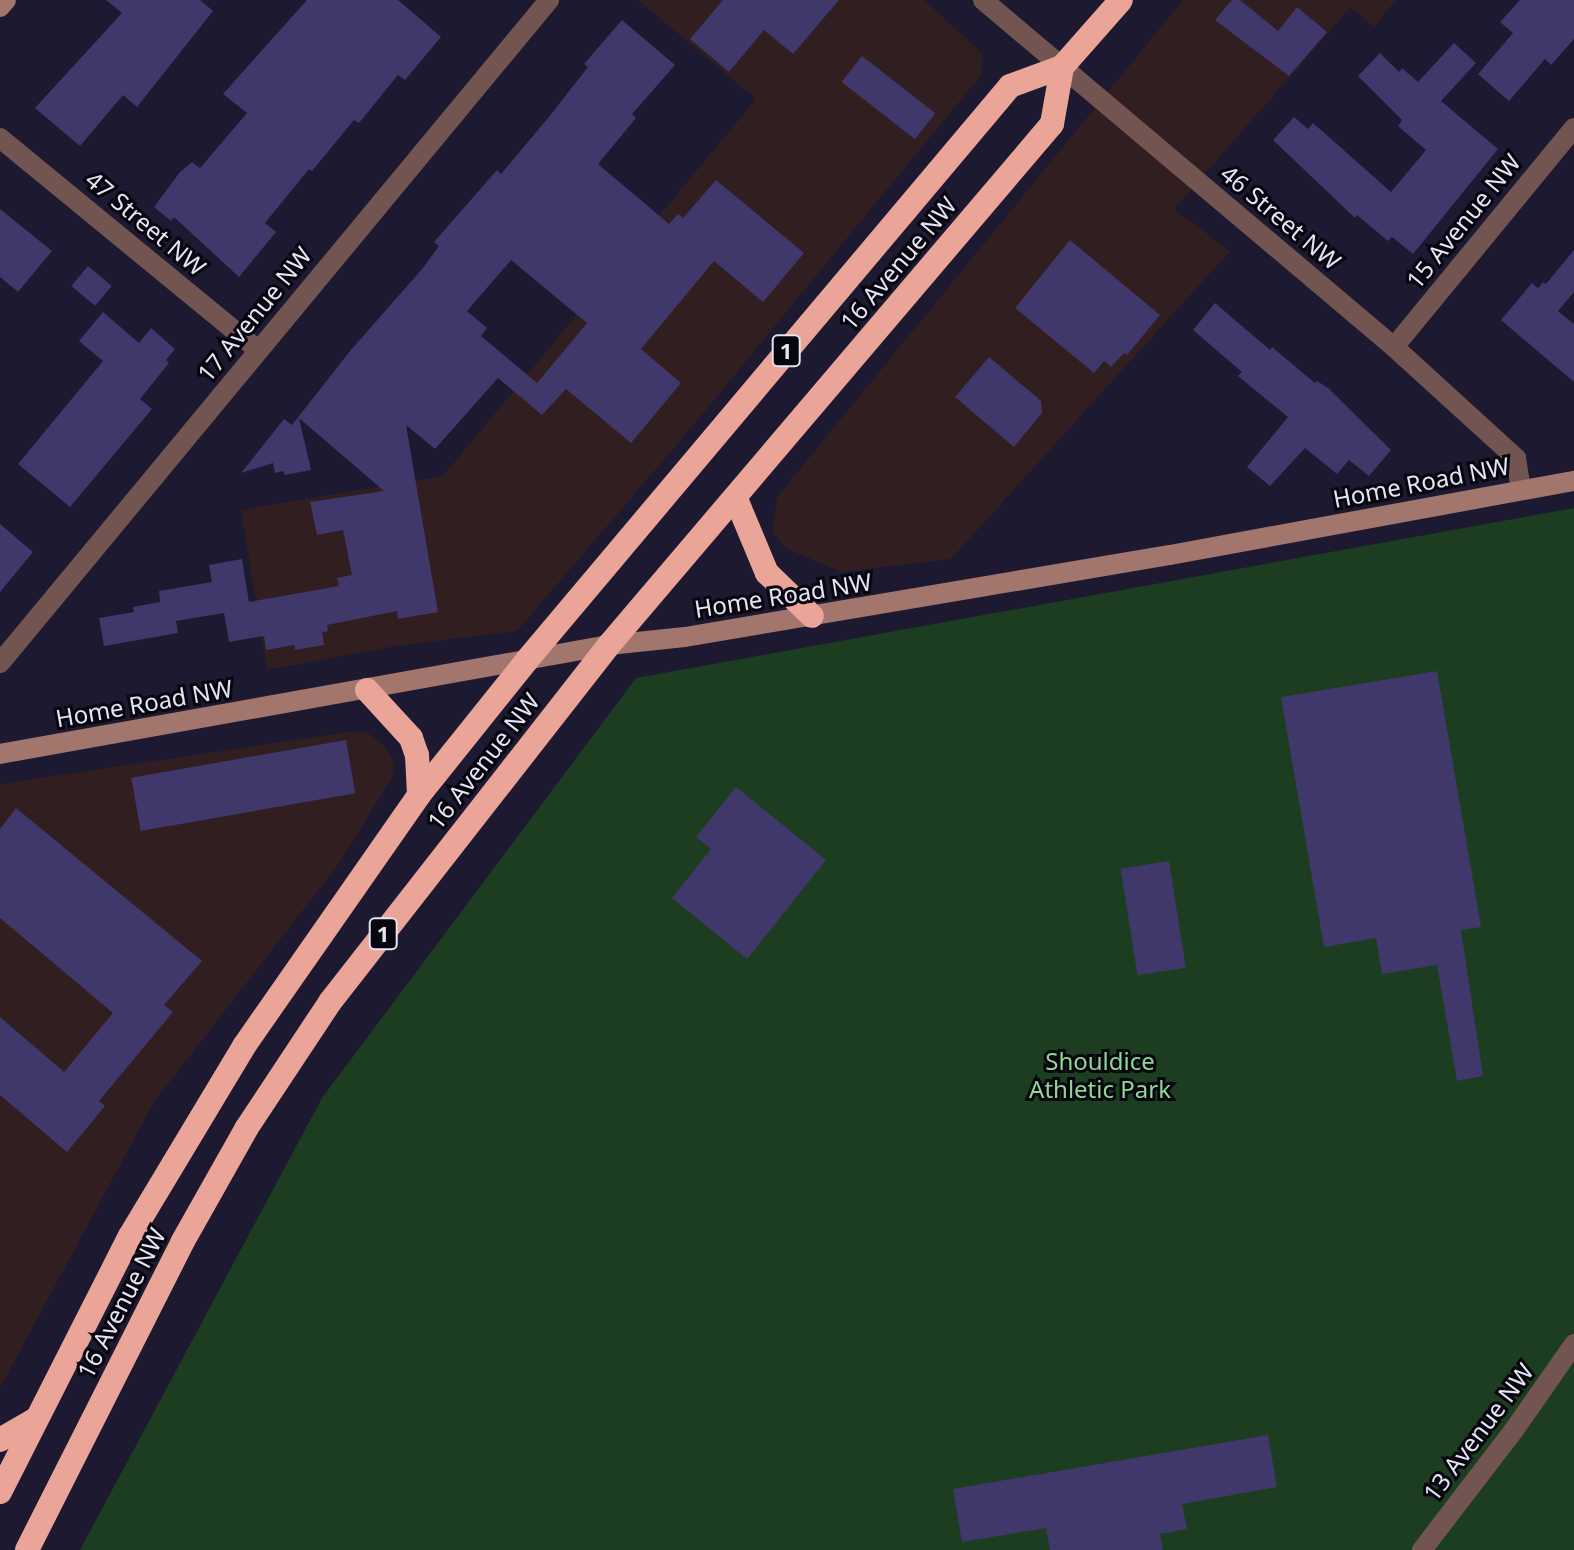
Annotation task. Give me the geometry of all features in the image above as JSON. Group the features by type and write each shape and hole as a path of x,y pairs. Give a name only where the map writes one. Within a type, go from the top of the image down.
{"highway":[{"name":"16 Avenue NW","path":"0,1492 130,1236 244,1046 419,795 527,660 1010,86 1062,67 1121,0"},
{"name":"16 Avenue NW","path":"27,1550 183,1241 246,1129 330,1002 609,645 1052,124 1062,67"},
{"path":"736,499 767,573 812,616"},
{"path":"367,690 411,738 417,755 419,795"},
{"path":"0,1440 36,1419"}],"street":[{"path":"0,7 6,0"},
{"name":"17 Avenue NW","path":"0,663 549,0"},
{"name":"46 Street NW","path":"983,0 1394,347 1516,458 1521,489"},
{"name":"15 Avenue NW","path":"1394,347 1574,128"},
{"name":"47 Street NW","path":"0,138 257,349"},
{"name":"Home Road NW","path":"0,754 609,645 812,616 1185,553 1574,481"},
{"name":"13 Avenue NW","path":"1422,1550 1514,1430 1574,1344"}],"shaded area":[{"path":"638,0 924,0 983,54 982,74 686,434 517,631 396,646 267,670 241,510 443,476 756,99"},
{"path":"1183,0 1396,0 1374,27 1350,8 1174,209 1230,251 951,559 842,572 787,549 772,532 777,497"},
{"path":"355,731 368,733 382,744 394,762 392,778 338,865 154,1102 0,1388 0,784"}],"green space":[{"name":"Shouldice Athletic Park","path":"1574,508 1574,1550 80,1550 322,1098 636,678"}],"building":[{"path":"106,0 200,0 213,11 137,107 123,95 80,146 35,108 122,13"},
{"path":"307,0 398,0 441,37 405,80 398,75 359,123 354,120 312,171 309,169 265,223 276,232 239,277 174,217 171,221 154,207 180,172 192,162 200,168 247,113 223,94"},
{"path":"723,0 839,0 793,54 764,30 729,72 690,39"},
{"path":"1232,0 1240,0 1278,31 1297,7 1327,32 1289,76 1215,20"},
{"path":"1520,0 1574,0 1574,39 1551,65 1545,59 1509,101 1478,74 1513,33 1500,22"},
{"path":"622,20 675,65 632,114 636,118 598,164 669,224 678,214 683,218 716,180 804,253 763,302 714,261 641,349 681,383 631,443 566,389 542,415 498,378 435,449 406,425 438,612 398,619 397,611 327,625 328,631 322,632 324,645 295,650 294,645 266,650 264,636 229,642 224,613 176,621 178,633 104,646 99,618 134,612 133,607 160,602 159,591 212,582 209,565 242,559 249,602 339,586 337,578 352,575 343,530 317,535 310,502 384,491 299,418 311,470 284,475 284,471 275,473 273,463 241,473 284,419 292,425 350,351 423,268 439,246 434,242 497,170 501,174 548,118 588,67 584,64","holes":["511,260 587,323 537,383 481,336 487,328 467,311"]},
{"path":"1454,43 1476,63 1441,101 1498,149 1413,254 1392,237 1388,241 1357,215 1355,218 1273,140 1294,117 1308,129 1313,123 1391,192 1426,150 1398,126 1402,120 1358,76 1380,53 1399,72 1402,68 1418,82"},
{"path":"862,56 935,113 915,139 842,82"},
{"path":"0,209 52,251 18,292 0,277"},
{"path":"1070,240 1160,315 1127,355 1124,353 1111,367 1104,361 1094,373 1015,308"},
{"path":"1574,250 1574,292 1558,311 1574,324 1574,382 1501,320 1532,283 1538,288 1543,282 1546,284"},
{"path":"88,266 112,286 95,306 71,286"},
{"path":"1215,303 1270,350 1272,347 1315,383 1317,381 1328,388 1391,450 1369,476 1349,460 1337,474 1305,448 1270,486 1247,467 1288,417 1238,376 1242,372 1193,330"},
{"path":"103,312 139,343 151,328 175,349 166,360 169,363 140,399 152,409 70,507 18,464 103,361 79,341"},
{"path":"989,357 1041,401 1042,413 1014,447 955,397"},
{"path":"0,524 33,552 0,592"},
{"path":"1437,671 1481,927 1461,930 1483,1076 1457,1081 1437,965 1382,974 1376,938 1324,947 1281,697"},
{"path":"346,740 355,793 141,831 131,778"},
{"path":"736,787 826,860 747,959 672,898 711,849 696,837"},
{"path":"16,808 202,961 164,1005 173,1012 99,1101 105,1106 67,1152 0,1095 0,1017 64,1072 113,1013 0,918 0,829"},
{"path":"1169,861 1186,968 1137,975 1121,869"},
{"path":"1268,1435 1277,1487 1182,1504 1187,1529 1160,1534 1163,1550 1050,1550 1046,1528 962,1542 953,1489"}]}
